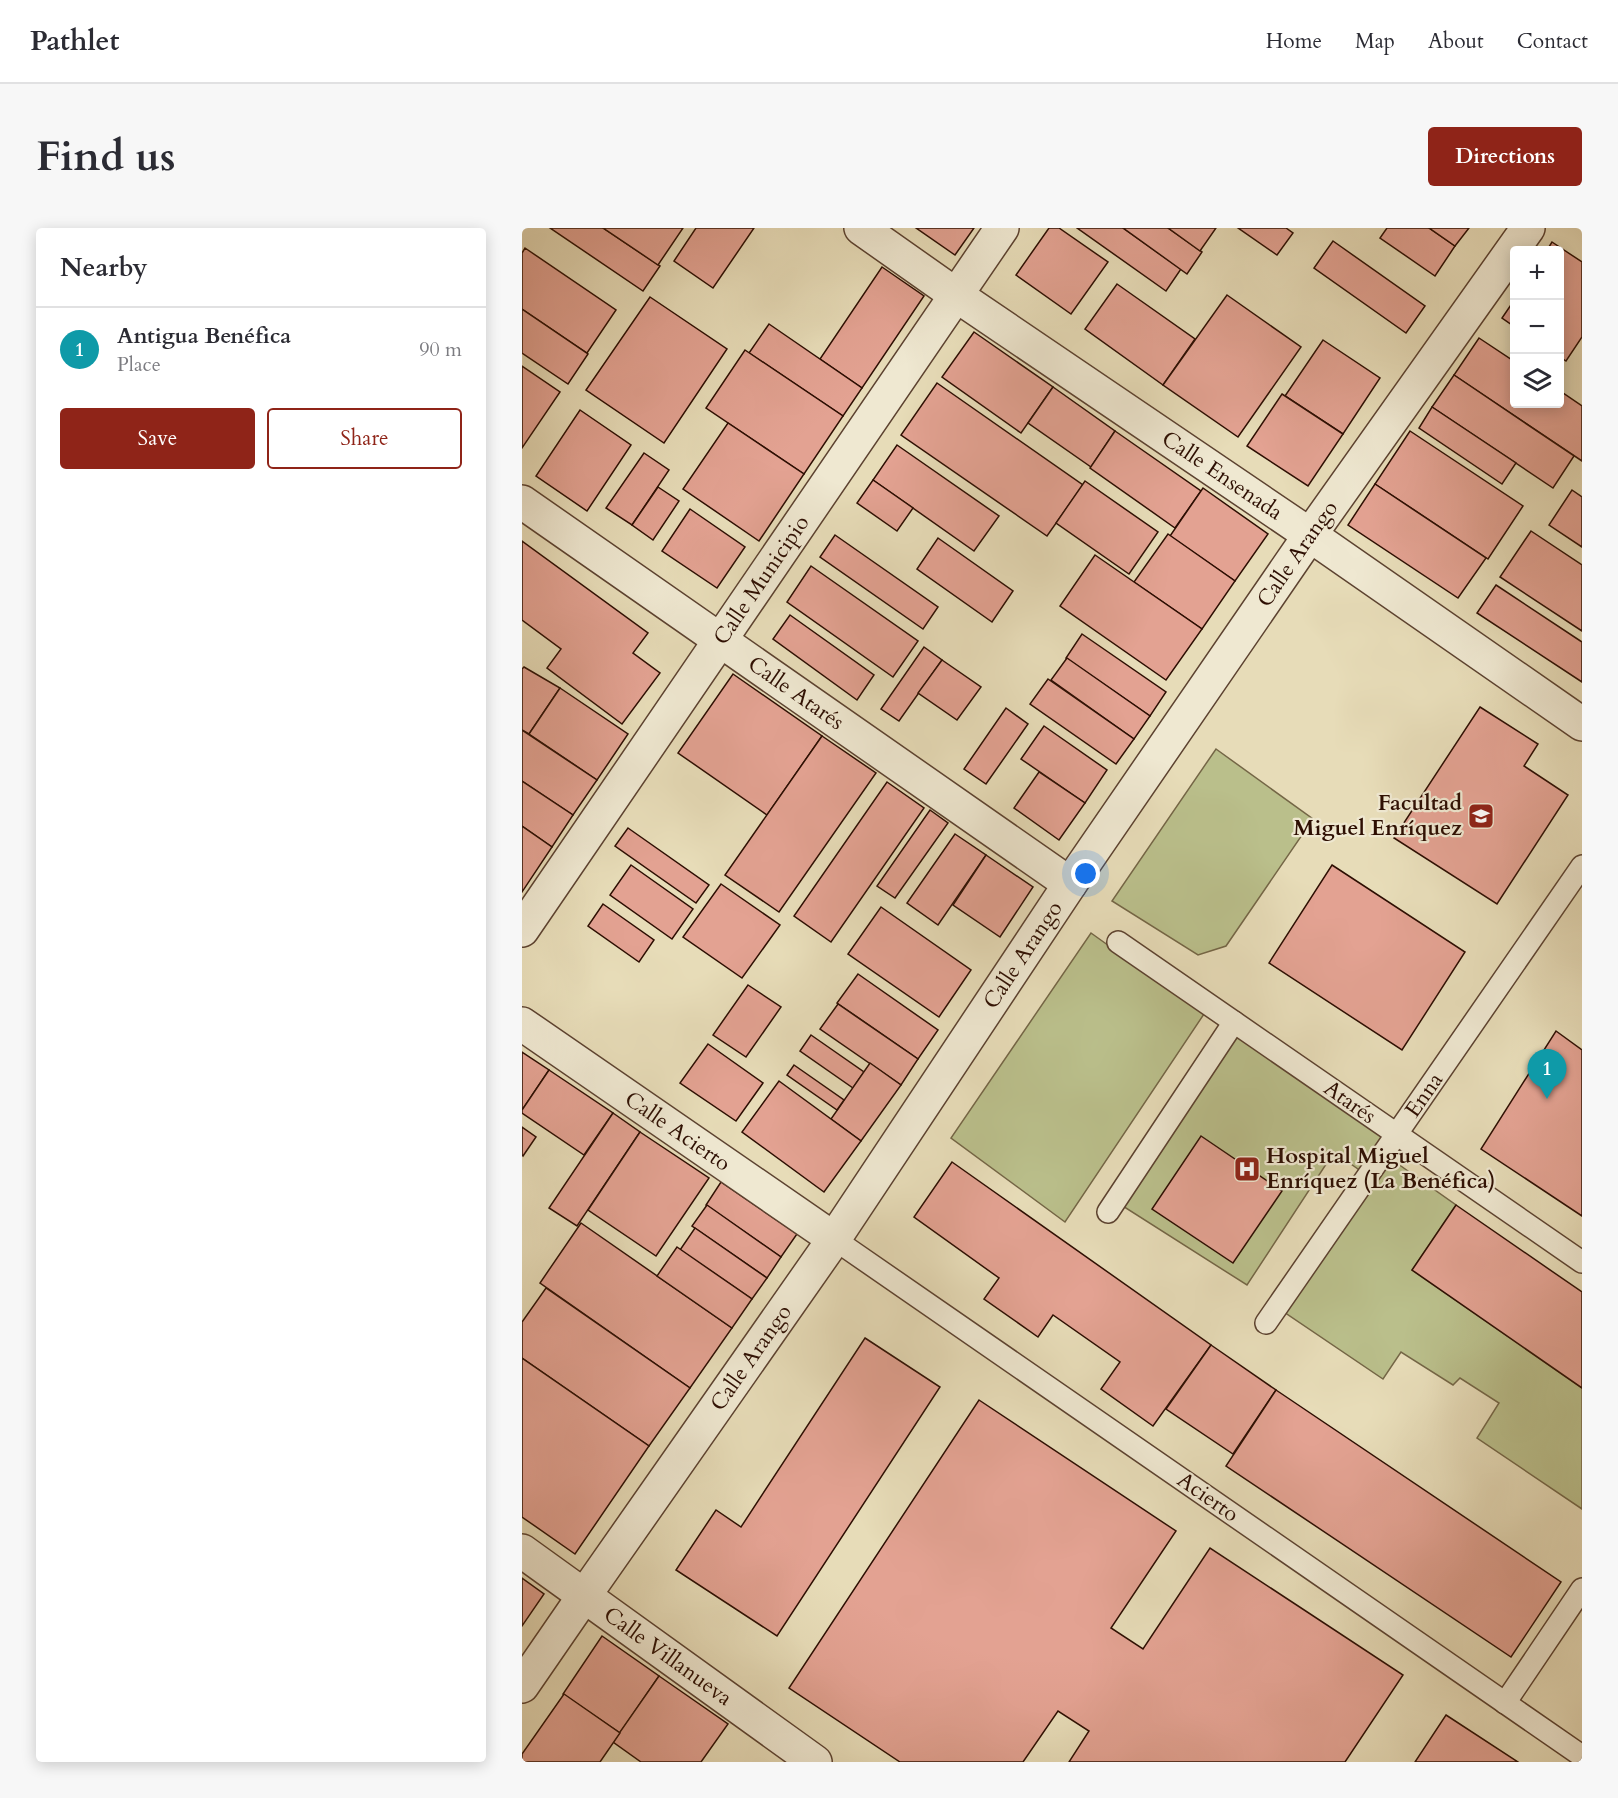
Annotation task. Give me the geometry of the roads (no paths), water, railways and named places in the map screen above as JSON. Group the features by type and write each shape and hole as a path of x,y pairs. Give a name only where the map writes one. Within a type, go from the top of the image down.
{"street":[{"name":"Calle Ensenada","path":"861,228 1582,723"},
{"name":"Calle Municipio","path":"522,930 1002,228"},
{"name":"Calle Arango","path":"522,1686 834,1239 1070,884 1310,535 1528,228"},
{"name":"Calle Atarés","path":"522,502 1070,884"},
{"name":"Calle Acierto","path":"522,1024 834,1239"},
{"name":"Calle Villanueva","path":"522,1551 815,1762"}],"lane":[{"name":"Enna","path":"1266,1323 1582,866"},
{"name":"Atarés","path":"1118,942 1582,1262"},
{"path":"1108,1212 1234,1022"},
{"name":"Acierto","path":"834,1239 1582,1756"},
{"path":"1505,1702 1582,1589"}],"place":[{"name":"Facultad Miguel Enríquez","path":"1481,816"},
{"name":"Antigua Benéfica","path":"1547,1099"},
{"name":"Hospital Miguel Enríquez (La Benéfica)","path":"1247,1169"}]}
